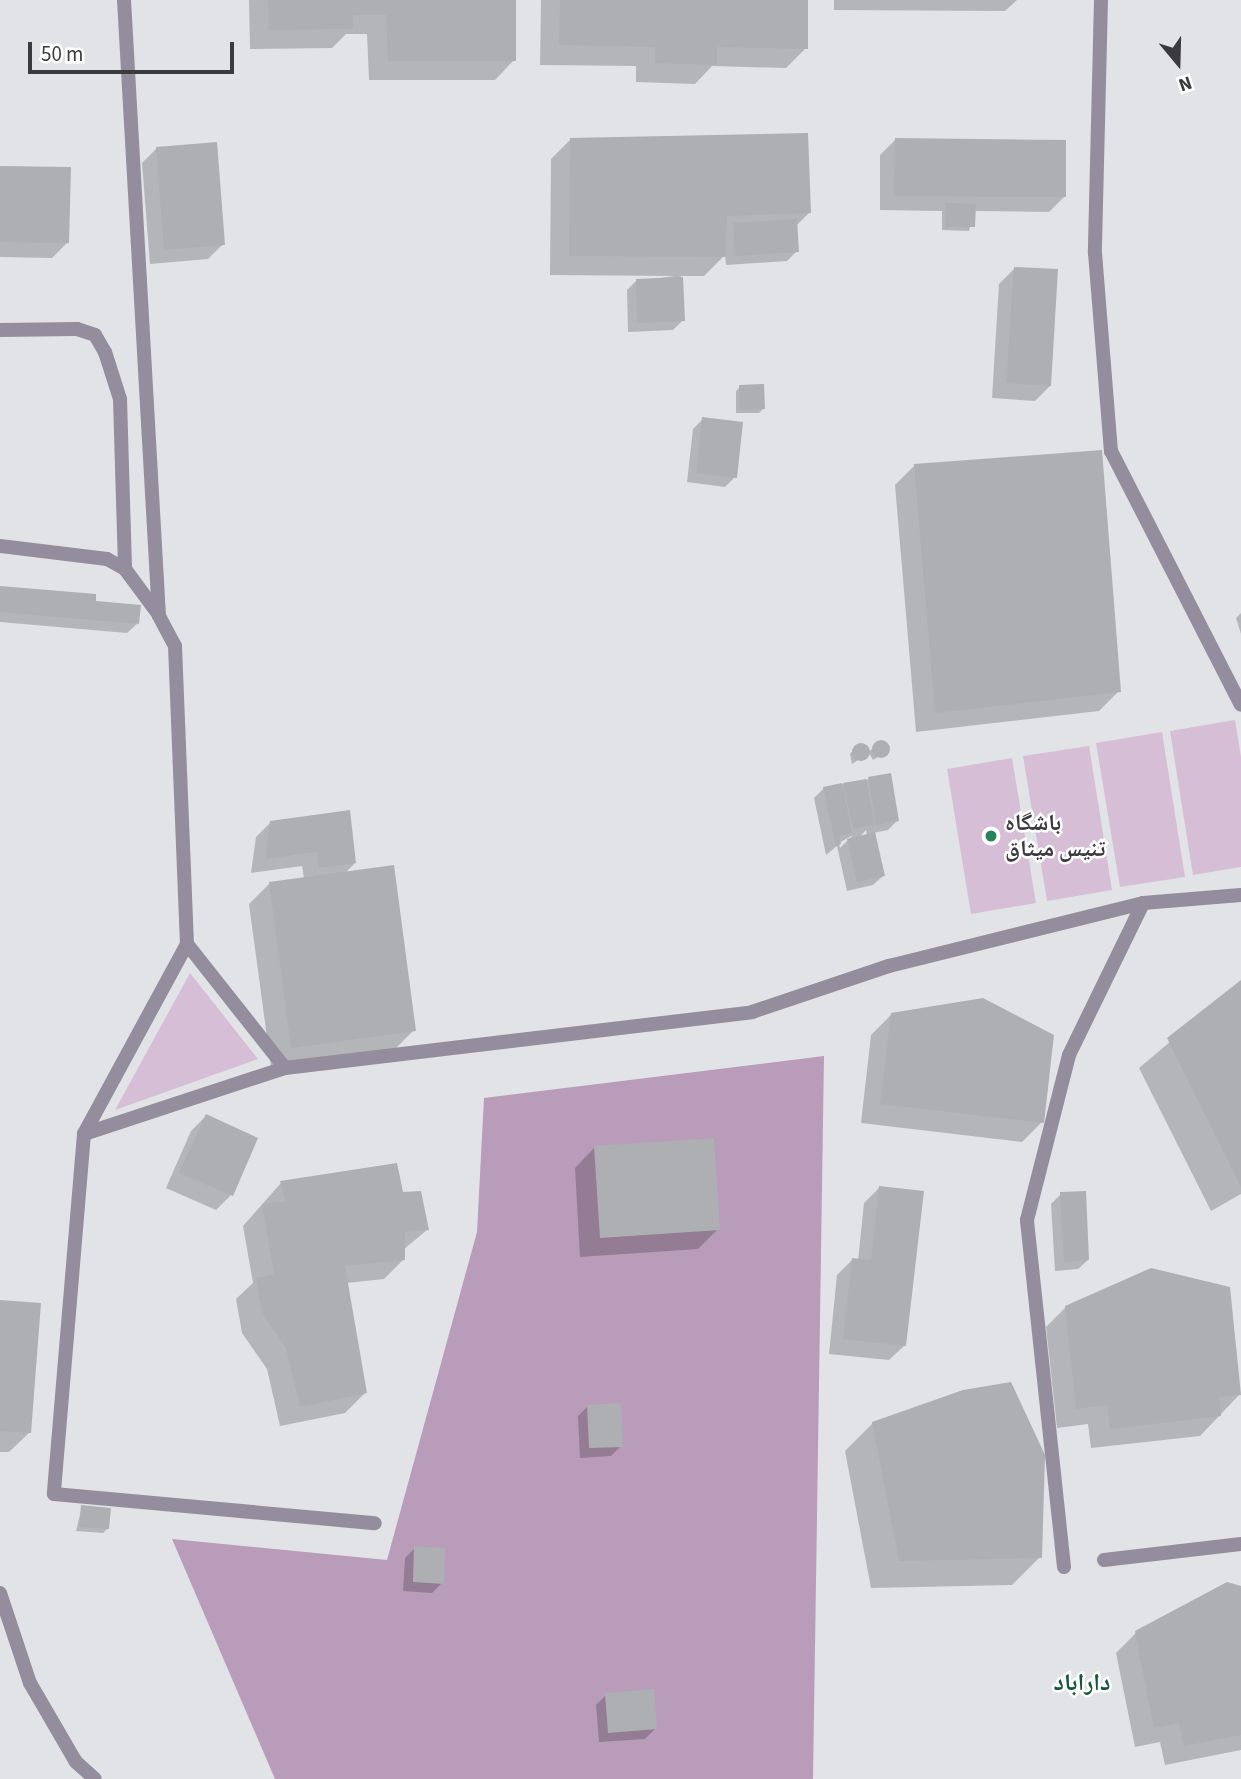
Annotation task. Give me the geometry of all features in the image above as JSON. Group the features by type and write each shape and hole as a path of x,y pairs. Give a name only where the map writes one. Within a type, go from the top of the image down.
{"street":[{"path":"124,0 159,616"},
{"path":"1101,0 1095,253 1111,451 1241,705"},
{"path":"0,330 77,329 95,335 105,352 120,399 125,569"},
{"path":"0,547 107,559 125,569 159,616 175,646 187,944 83,1135 54,1493 375,1523"},
{"path":"83,1135 285,1068 752,1012 889,966 1143,903 1241,895"},
{"path":"1064,1567 1027,1220 1069,1055 1143,903"},
{"path":"187,944 285,1068"},
{"path":"1104,1560 1241,1544"},
{"path":"0,1593 30,1683 76,1762 95,1779"}],"shaded area":[{"path":"1235,720 1241,757 1241,867 1193,875 1170,731"},
{"path":"1162,732 1185,877 1120,887 1096,743"},
{"path":"1089,746 1112,890 1047,901 1023,756"},
{"name":"باشگاه تنيس ميثاق","path":"1012,758 1036,903 971,914 947,769"},
{"path":"190,973 258,1059 115,1110"},
{"path":"824,1056 813,1779 275,1779 172,1539 387,1560 477,1232 484,1098"}],"building":[{"path":"268,0 516,0 516,61 388,61 386,15 353,15 353,29 269,30"},
{"path":"560,0 808,0 808,49 717,47 717,65 655,63 655,47 559,45"},
{"path":"808,133 811,213 727,216 725,257 569,256 570,138"},
{"path":"895,138 1066,140 1066,197 894,196"},
{"path":"217,142 225,245 164,250 156,147"},
{"path":"0,166 71,167 69,243 0,242"},
{"path":"946,203 976,204 975,227 945,227"},
{"path":"797,219 799,252 735,256 733,223"},
{"path":"1014,267 1058,269 1051,386 1006,383"},
{"path":"683,277 685,321 637,323 636,279"},
{"path":"764,384 765,409 740,410 739,385"},
{"path":"702,417 743,422 737,478 696,473"},
{"path":"1102,450 1121,692 935,713 914,464"},
{"path":"0,586 96,594 96,601 141,605 139,624 0,612"},
{"path":"881,740 887,743 890,749 887,755 881,758 875,755 872,749 875,743"},
{"path":"861,743 867,746 870,752 867,758 861,761 855,758 852,752 855,746"},
{"path":"891,773 899,821 876,825 868,777"},
{"path":"866,779 875,824 853,829 843,783"},
{"path":"842,783 852,833 839,836 841,844 836,846 823,787"},
{"path":"350,810 356,863 319,868 317,852 265,859 270,821"},
{"path":"875,832 885,876 857,882 847,839"},
{"path":"394,865 416,1031 291,1048 269,882"},
{"path":"1241,980 1241,1187 1167,1038"},
{"path":"983,998 1054,1035 1044,1123 880,1104 891,1013"},
{"path":"206,1114 258,1138 233,1196 179,1173"},
{"path":"714,1138 720,1230 600,1238 594,1146"},
{"path":"397,1163 403,1192 421,1191 429,1230 405,1232 405,1260 345,1266 367,1393 300,1407 286,1348 262,1313 256,1278 274,1274 262,1204 286,1201 280,1181"},
{"path":"879,1186 924,1191 906,1346 843,1339 852,1258 871,1260"},
{"path":"1086,1191 1089,1260 1064,1262 1060,1192"},
{"path":"1151,1268 1230,1287 1241,1395 1219,1397 1221,1416 1110,1429 1107,1405 1076,1409 1065,1306"},
{"path":"0,1300 41,1303 31,1433 0,1431"},
{"path":"1011,1382 1045,1455 1042,1558 899,1561 872,1422 963,1390"},
{"path":"621,1403 623,1447 589,1448 587,1405"},
{"path":"81,1505 111,1508 109,1529 79,1527"},
{"path":"414,1546 445,1548 444,1584 413,1582"},
{"path":"1227,1582 1241,1586 1241,1735 1184,1746 1179,1723 1154,1728 1135,1631"},
{"path":"654,1689 657,1729 608,1733 605,1693"}],"place":[{"name":"باشگاه تنيس ميثاق","path":"991,836"}],"district":[{"name":"داراباد","path":"1082,1683"}]}
